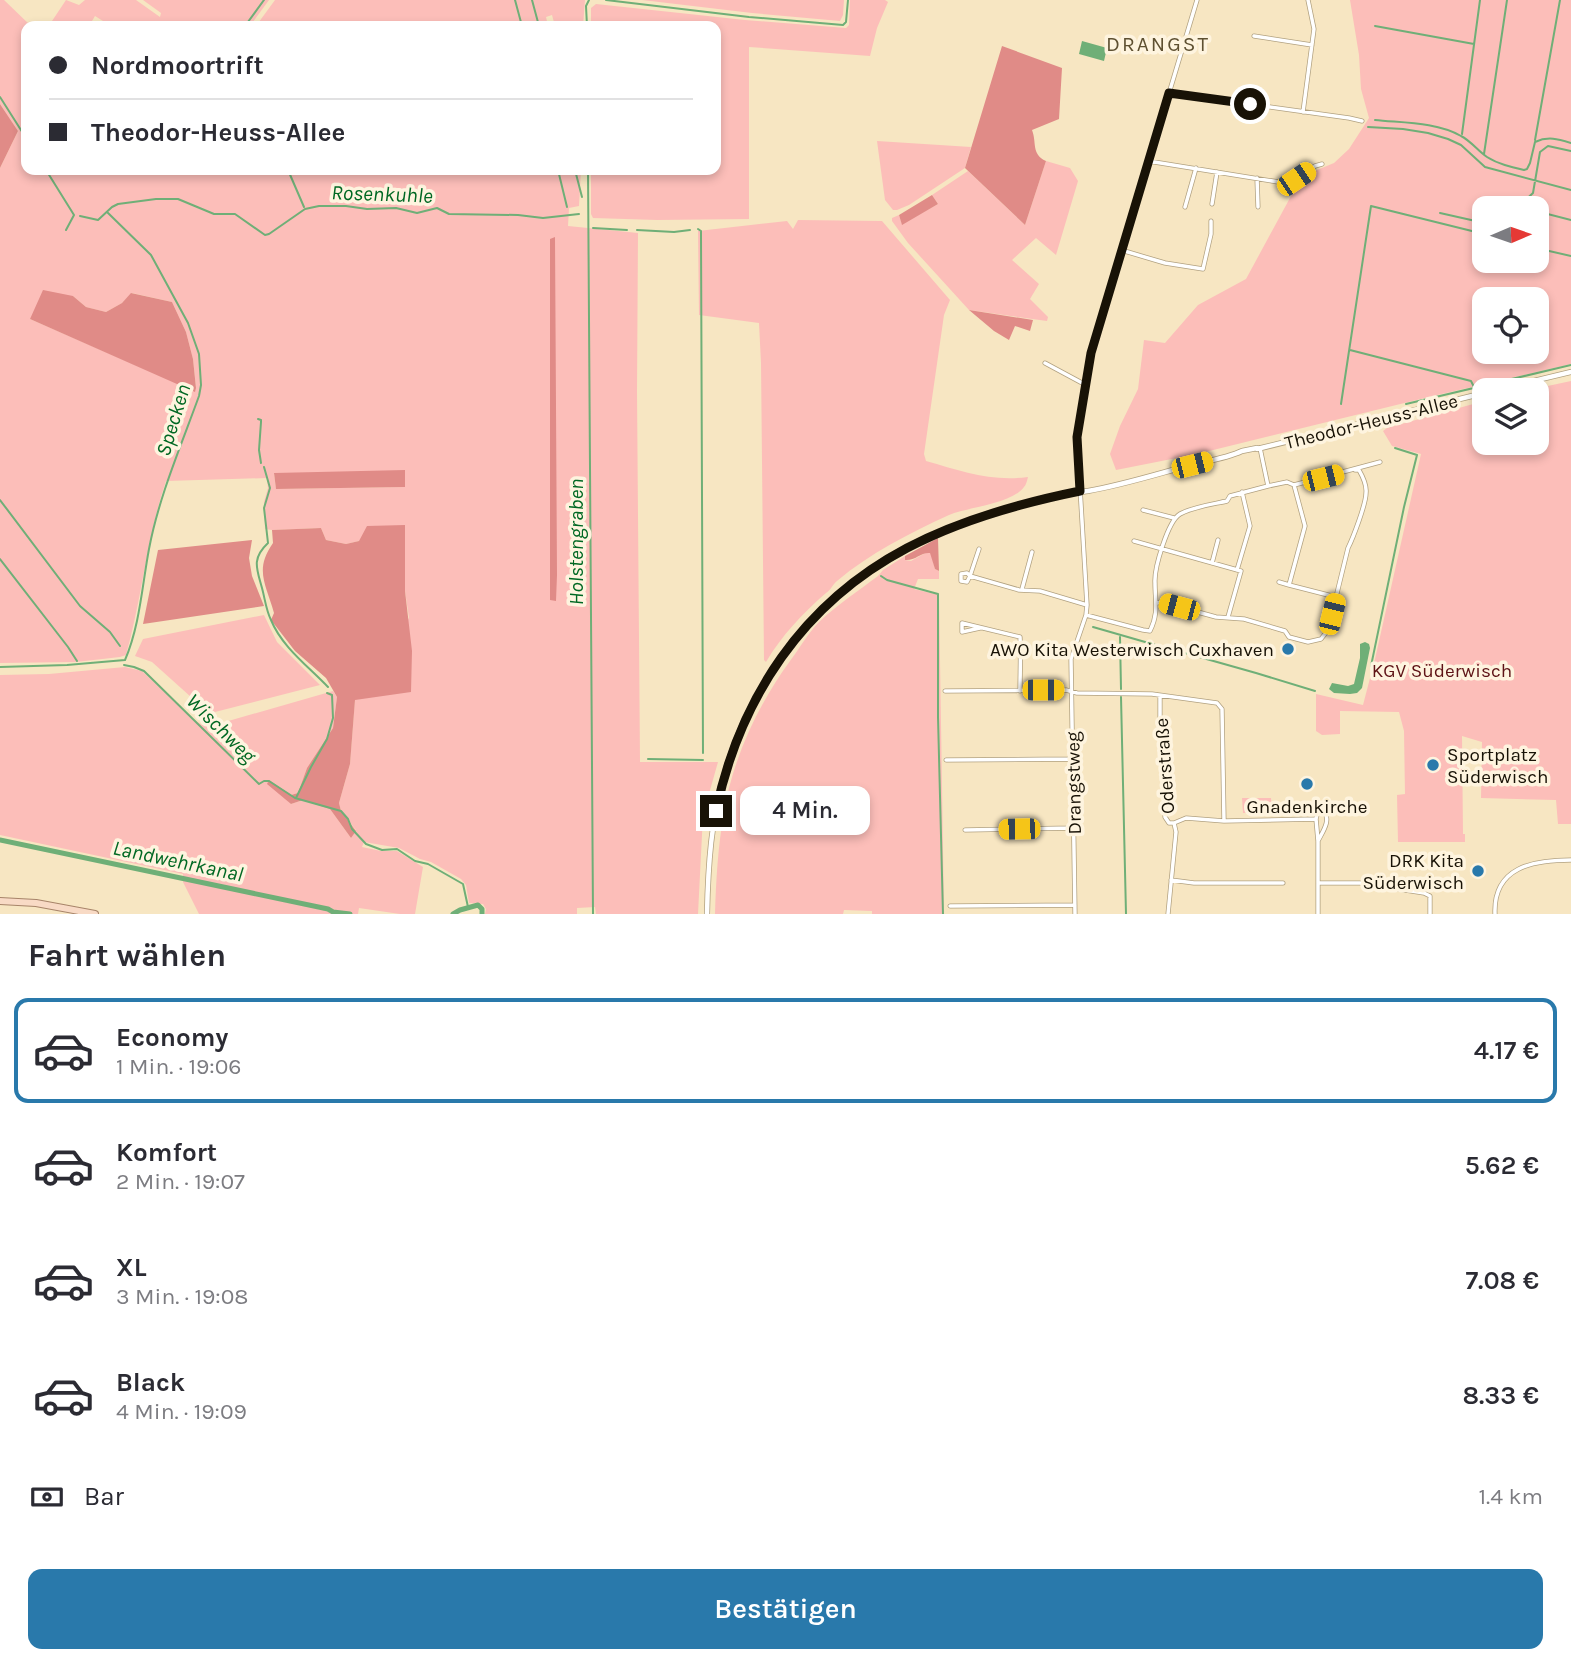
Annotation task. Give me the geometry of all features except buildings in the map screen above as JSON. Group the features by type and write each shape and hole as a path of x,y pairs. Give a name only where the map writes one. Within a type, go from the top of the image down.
{"main road":[{"path":"0,901 36,903 95,914"}],"street":[{"name":"Drangstweg","path":"1075,914 1071,692 1072,653 1087,605 1077,437 1084,384 1121,250 1197,0"},
{"path":"1303,112 1314,29 1308,0"},
{"path":"1254,36 1312,45"},
{"path":"1169,93 1362,121"},
{"path":"1148,161 1291,184 1315,166 1322,164"},
{"path":"1185,207 1196,168"},
{"path":"1212,204 1217,172"},
{"path":"1257,178 1258,207"},
{"path":"1121,250 1166,263 1203,269 1211,221"},
{"path":"1045,363 1084,384"},
{"path":"1546,378 1571,372"},
{"name":"Theodor-Heuss-Allee","path":"706,914 714,822 725,772 736,739 755,698 803,629 864,574 909,547 985,516 1049,498 1113,485 1472,396"},
{"path":"1259,448 1268,486"},
{"path":"1086,615 1150,631 1157,603 1154,584 1162,548 1174,518 1183,512 1227,501 1230,496 1242,492 1287,482 1294,485 1380,462"},
{"path":"1157,603 1216,617 1244,620 1285,631 1289,637 1308,642 1321,639 1328,630 1348,548 1367,492 1359,470 1355,470"},
{"path":"1289,585 1305,526 1294,485"},
{"path":"1237,570 1250,526 1242,492"},
{"path":"1143,510 1174,518"},
{"path":"1212,563 1218,540"},
{"path":"1134,541 1241,571 1228,617"},
{"path":"979,549 970,576 1087,605"},
{"path":"1022,589 1032,552"},
{"path":"1279,582 1336,597"},
{"path":"980,628 962,632 962,623 1020,636 1020,691"},
{"path":"946,691 1066,690 1133,693 1217,703 1222,709 1224,821"},
{"name":"Oderstraße","path":"1160,696 1160,721 1164,732 1165,817 1169,823 1174,823 1176,841 1168,914"},
{"path":"946,760 1073,760"},
{"path":"1318,841 1327,824 1325,810 1318,810 1316,819 1318,914"},
{"path":"1174,823 1186,818 1224,821 1316,819"},
{"path":"965,830 1073,828"},
{"path":"1495,914 1497,892 1510,875 1533,862 1571,860"},
{"path":"1171,880 1194,883 1283,883"},
{"path":"1318,883 1360,883 1424,893 1430,896 1430,914"},
{"path":"950,906 1075,905"}],"green space":[{"path":"0,0 4,0 26,21 21,21 21,175 581,175 579,206 569,208 568,226 638,233 640,762 718,762 703,815 698,914 596,914 595,907 577,908 577,914 485,914 483,904 469,903 466,885 461,879 399,848 364,842 362,847 397,851 423,867 415,914 359,908 358,914 199,914 183,882 183,874 0,835 0,675 49,674 125,667 142,671 202,725 211,726 333,691 337,697 333,728 307,768 298,793 291,795 269,780 291,804 303,800 330,809 351,838 356,830 341,811 339,803 350,764 355,699 409,618 405,591 405,525 346,544 326,540 321,528 265,529 267,478 166,481 159,502 126,655 76,662 0,663 0,168 18,131 0,104","holes":["132,293 172,302 186,332 193,359 195,391 30,319 73,296 86,307 106,312 122,303","274,474 405,487 276,489"]},
{"path":"66,0 79,5 85,0 136,0 160,17 161,13 143,0 269,0 254,21 103,21 95,16 92,21 52,21"},
{"path":"275,0 585,0 583,21 554,21 552,15 546,17 547,21 260,21"},
{"path":"642,0 844,0 840,21"},
{"path":"850,0 888,2 877,28 870,56 749,47 749,219 593,218 591,175 721,175 721,21 591,21 591,8 596,4 745,20 846,28 849,25"},
{"path":"1350,0 1571,0 1571,364 1511,378 1472,378 1472,387 1197,454 1116,470 1110,454 1138,389 1144,340 1165,343 1198,305 1246,279 1297,185 1317,170 1334,163 1349,149 1369,118 1361,89 1359,55"},
{"path":"877,141 971,147 965,168 909,205 893,210 885,200"},
{"path":"1046,161 1070,168 1078,181 1056,255 1036,238 1012,260 1039,284 1030,299 1048,317 1047,321 969,310 908,243 892,218 899,215 902,224 938,204 932,195 968,171 1025,225"},
{"path":"798,220 882,221 950,300 944,315 924,454 926,461 989,477 1028,477 1018,493 949,515 905,536 863,561 836,582 801,617 766,662 759,323 699,315 698,231 787,221 793,229"},
{"name":"KGV Süderwisch","path":"1571,381 1571,824 1558,824 1556,800 1481,798 1482,742 1462,736 1465,842 1398,842 1397,795 1405,794 1404,731 1399,712 1340,711 1340,734 1322,735 1316,731 1316,694 1363,705 1421,454 1392,446 1383,431 1472,404 1472,455 1549,455 1549,386"},
{"path":"927,552 931,553 935,569 939,571 939,579 918,579 914,589 939,595 944,914 872,914 872,911 844,910 843,914 715,914 719,850 728,792 740,752 767,696 815,626 826,616 883,570 905,556 905,560 911,561"},
{"path":"264,615 277,642 320,685 215,712 201,706 152,662 135,656 143,639"},
{"path":"1242,798 1271,798 1272,812 1243,813"}],"shaded area":[{"path":"1082,41 1107,48 1104,61 1079,54"},
{"path":"1002,46 1062,68 1059,119 1032,130 1036,152 1046,161 1025,225 965,168"},
{"path":"0,104 18,131 0,168"},
{"path":"932,195 938,204 902,225 899,215"},
{"path":"555,237 556,601 550,600 550,239"},
{"path":"43,290 73,296 86,307 106,312 122,303 131,293 172,302 186,332 193,359 195,392 30,319"},
{"path":"969,310 1033,320 1030,331 1015,326 1009,340"},
{"path":"405,470 405,487 276,489 274,473"},
{"path":"405,525 405,591 412,651 411,692 355,700 350,764 339,803 341,811 356,831 351,838 330,809 303,800 291,804 267,784 269,780 291,795 298,793 307,768 333,728 337,697 326,678 295,651 271,620 274,613 263,577 264,561 273,543 272,530 321,528 326,540 346,544 359,541 367,526"},
{"path":"938,538 939,571 935,569 930,553 905,560 905,556"},
{"path":"252,540 249,558 252,576 264,606 143,624 158,550"},
{"path":"1365,642 1370,648 1362,688 1357,693 1334,693 1329,689 1332,683 1348,686 1354,684 1360,644"}],"waterway":[{"path":"249,21 264,0"},
{"path":"515,0 521,21"},
{"path":"532,0 538,21"},
{"name":"Holstengraben","path":"587,21 586,6 589,0"},
{"name":"Holstengraben","path":"606,0 843,25 846,22 848,0"},
{"path":"1462,134 1480,0"},
{"path":"1484,154 1507,0"},
{"path":"1535,140 1560,0"},
{"path":"1375,26 1474,44"},
{"name":"Rosenkuhle","path":"0,97 21,130"},
{"path":"1375,120 1419,124 1451,131 1465,138 1491,159 1524,170 1530,163 1535,142 1557,139 1571,143"},
{"path":"1368,127 1403,129 1448,139 1461,145 1485,167 1571,190"},
{"path":"1530,196 1533,193 1540,152 1548,146 1571,151"},
{"name":"Rosenkuhle","path":"49,175 74,215 66,230"},
{"path":"290,175 304,207"},
{"path":"559,175 567,207"},
{"path":"576,175 582,197"},
{"name":"Holstengraben","path":"588,175 593,914"},
{"name":"Rosenkuhle","path":"80,216 98,220 118,204 178,199 214,214 235,214 265,235 305,209 319,206 396,208 417,213 437,208 449,214 543,218 579,214"},
{"path":"1341,404 1371,206 1472,231"},
{"name":"Specken","path":"0,667 125,660 137,619 158,510 199,396 199,354 188,323 151,255 107,212"},
{"path":"1440,213 1472,220"},
{"path":"1549,214 1571,220"},
{"path":"593,228 627,230"},
{"path":"698,229 701,231 703,753"},
{"path":"637,230 690,230"},
{"path":"1549,251 1571,256"},
{"path":"1350,350 1472,383"},
{"path":"1406,404 1571,365"},
{"path":"258,419 261,420 261,463"},
{"path":"1371,666 1417,455 1395,448"},
{"path":"264,467 270,488 264,508 268,543 259,554 257,564 269,616 296,656 328,687"},
{"path":"0,500 80,606 110,632 120,646"},
{"path":"0,559 77,661"},
{"path":"881,576 938,594 943,914"},
{"path":"1093,627 1166,648"},
{"path":"1120,637 1121,689"},
{"path":"1171,649 1315,691"},
{"name":"Wischweg","path":"124,665 144,671 259,784 269,781 295,798 341,811 352,829 366,844 382,850 397,849 415,861 428,864 463,884 468,907"},
{"path":"296,798 327,739 333,718 332,695 327,693"},
{"path":"1121,697 1126,914"},
{"path":"648,759 703,760"},
{"name":"Landwehrkanal","path":"0,840 350,914"},
{"name":"Wischweg","path":"453,914 478,905 482,914"}],"place":[{"name":"AWO Kita Westerwisch Cuxhaven","path":"1288,649"},
{"name":"Sportplatz Süderwisch","path":"1433,765"},
{"name":"Gnadenkirche","path":"1307,784"},
{"name":"DRK Kita Süderwisch","path":"1478,871"}],"district":[{"name":"DRANGST","path":"1158,44"}],"route":[{"path":"716,811 736,739 755,698 803,629 840,593 888,559 939,533 985,516 1080,491 1077,437 1084,384 1169,93 1250,104"}]}
